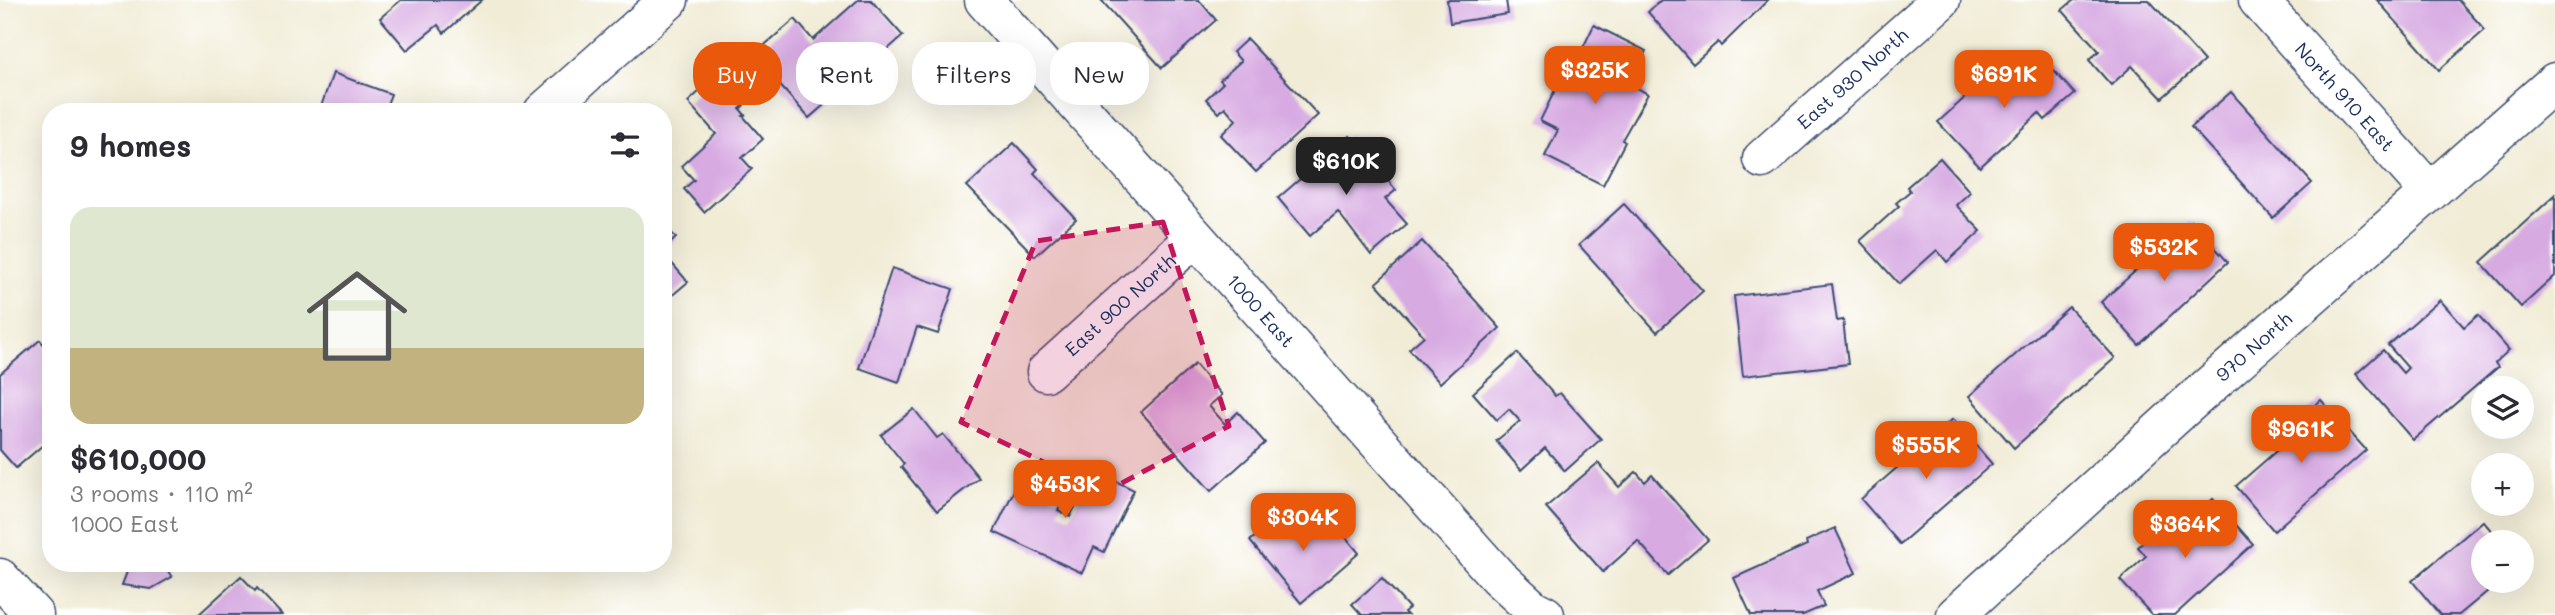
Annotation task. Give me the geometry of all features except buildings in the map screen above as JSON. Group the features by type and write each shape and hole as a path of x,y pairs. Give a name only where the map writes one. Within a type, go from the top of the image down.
{"street":[{"path":"553,103 668,0"},
{"name":"1000 East","path":"984,0 1499,577 1533,609 1545,615"},
{"name":"East 930 North","path":"1762,159 1941,0"},
{"name":"North 910 East","path":"2258,0 2430,192"},
{"name":"970 North","path":"1956,615 2555,82"},
{"name":"East 900 North","path":"1046,372 1194,238"},
{"path":"0,578 34,615"}],"highlighted area":[{"path":"1163,222 1229,426 1105,492 961,422 1036,241"}]}
